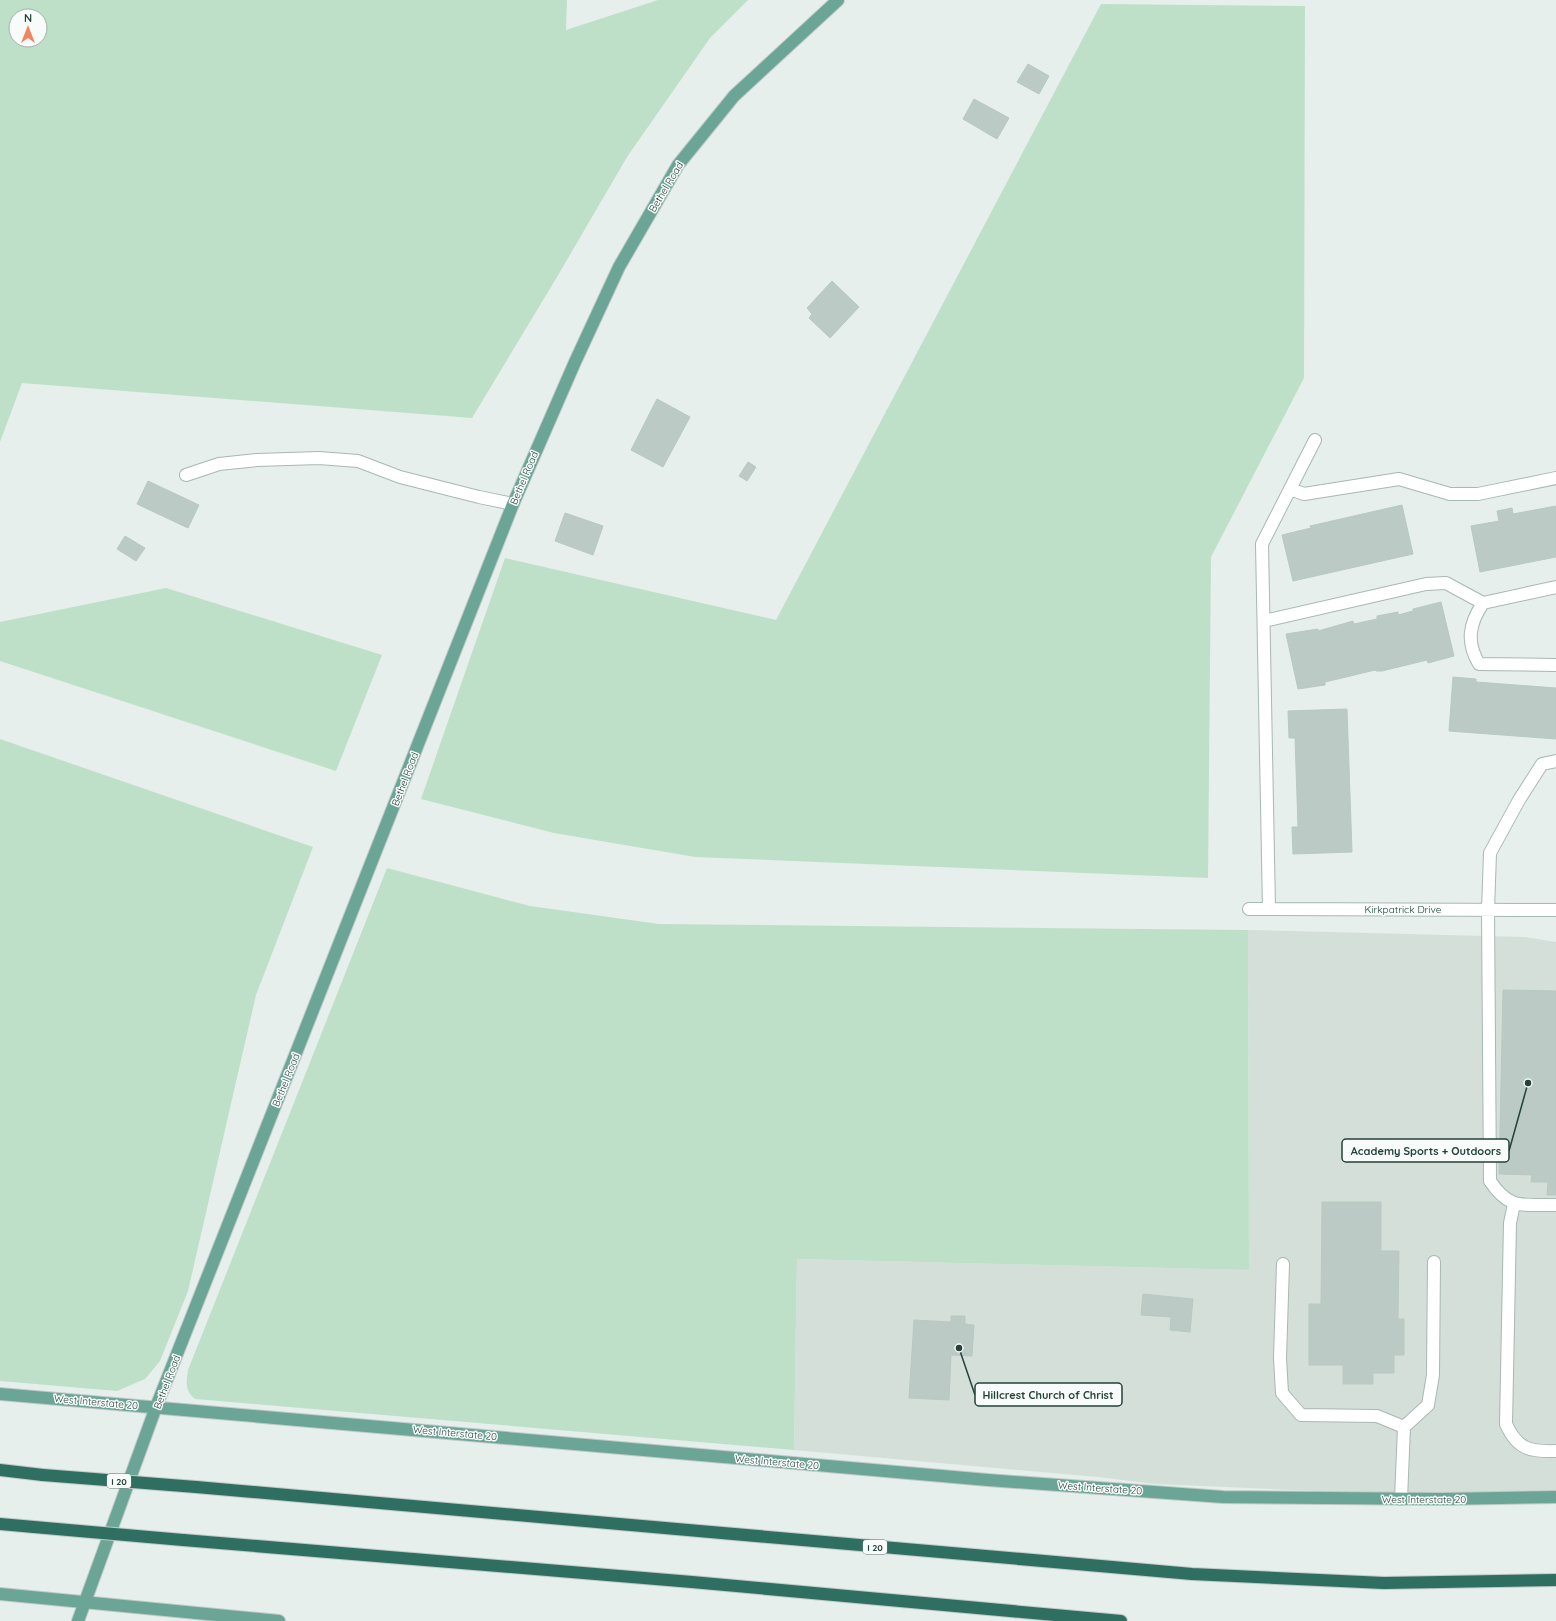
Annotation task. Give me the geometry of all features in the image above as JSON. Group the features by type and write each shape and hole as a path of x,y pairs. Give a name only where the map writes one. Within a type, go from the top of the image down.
{"highway":[{"name":"I 20","path":"0,1470 43,1475 1192,1574 1384,1583 1556,1580"},
{"path":"0,1524 692,1582 1121,1621"}],"main road":[{"name":"Bethel Road","path":"78,1621 156,1407 513,504 575,362 619,268 678,165 734,96 838,0"},
{"name":"West Interstate 20","path":"0,1394 1102,1489 1223,1497 1401,1499 1556,1497"},
{"path":"0,1594 279,1621"}],"street":[{"path":"1269,909 1262,544 1315,440"},
{"path":"186,475 219,464 257,460 319,458 358,461 400,477 479,498 513,504"},
{"path":"1290,489 1304,494 1399,479 1450,494 1478,494 1556,478"},
{"path":"1264,621 1426,584 1446,583 1484,603 1556,587"},
{"path":"1484,603 1474,617 1471,636 1473,654 1479,664 1556,665"},
{"path":"1556,761 1542,764 1519,800 1490,853 1488,910 1490,1181 1499,1195 1514,1204 1556,1205"},
{"name":"Kirkpatrick Drive","path":"1249,909 1556,910"},
{"path":"1514,1204 1510,1223 1506,1424 1512,1436 1524,1448 1540,1452 1556,1451"},
{"path":"1401,1499 1404,1427 1428,1405 1433,1375 1434,1262"},
{"path":"1283,1264 1280,1358 1282,1392 1301,1415 1377,1416 1404,1427"}],"shaded area":[{"path":"1248,930 1525,937 1556,942 1556,1490 1363,1493 1155,1484 1098,1477 794,1450 797,1259 1249,1270"}],"green space":[{"path":"0,0 567,0 566,30 658,0 748,0 710,38 627,157 472,418 22,383 0,442"},
{"path":"1101,4 1305,6 1304,378 1211,557 1208,878 695,857 554,833 421,799 505,558 776,620"},
{"path":"166,588 382,655 336,771 0,661 0,622"},
{"path":"0,739 313,847 256,995 188,1291 160,1361 145,1379 117,1391 0,1381"},
{"path":"387,868 530,906 659,924 1248,930 1249,1270 797,1259 794,1450 195,1399 189,1393 187,1386 188,1370"}],"building":[{"path":"1028,64 1049,76 1039,94 1017,82"},
{"path":"974,99 1009,118 997,139 963,119"},
{"path":"832,281 859,307 830,338 809,318 812,314 807,308"},
{"path":"657,399 690,417 663,467 631,450"},
{"path":"748,462 756,467 747,481 739,476"},
{"path":"148,481 199,505 188,528 137,504"},
{"path":"1402,505 1413,554 1293,581 1282,535 1311,528 1310,526"},
{"path":"1556,506 1556,557 1480,572 1471,526 1499,521 1497,511 1512,508 1513,514"},
{"path":"565,513 603,526 593,555 555,541"},
{"path":"125,536 145,548 136,561 117,549"},
{"path":"1441,602 1454,656 1428,663 1427,660 1382,671 1375,670 1325,682 1325,685 1298,689 1286,634 1318,629 1318,631 1353,621 1354,624 1377,619 1377,616 1398,612 1398,615 1413,611 1413,609"},
{"path":"1453,677 1476,679 1476,682 1556,688 1556,739 1449,731"},
{"path":"1347,709 1352,852 1293,854 1292,827 1298,827 1295,738 1289,738 1288,711"},
{"path":"1503,990 1556,991 1556,1195 1547,1195 1548,1182 1531,1182 1532,1175 1499,1174"},
{"path":"1322,1202 1381,1202 1381,1251 1399,1251 1398,1319 1404,1319 1404,1355 1394,1355 1394,1373 1373,1373 1373,1384 1343,1384 1343,1365 1309,1365 1309,1304 1321,1304"},
{"path":"1143,1294 1193,1299 1190,1332 1170,1330 1171,1317 1141,1315"},
{"path":"951,1316 965,1316 965,1324 974,1325 972,1356 951,1355 949,1400 909,1398 914,1320 951,1322"}],"place":[{"name":"Academy Sports + Outdoors","path":"1528,1083"},
{"name":"Hillcrest Church of Christ","path":"959,1348"}]}
